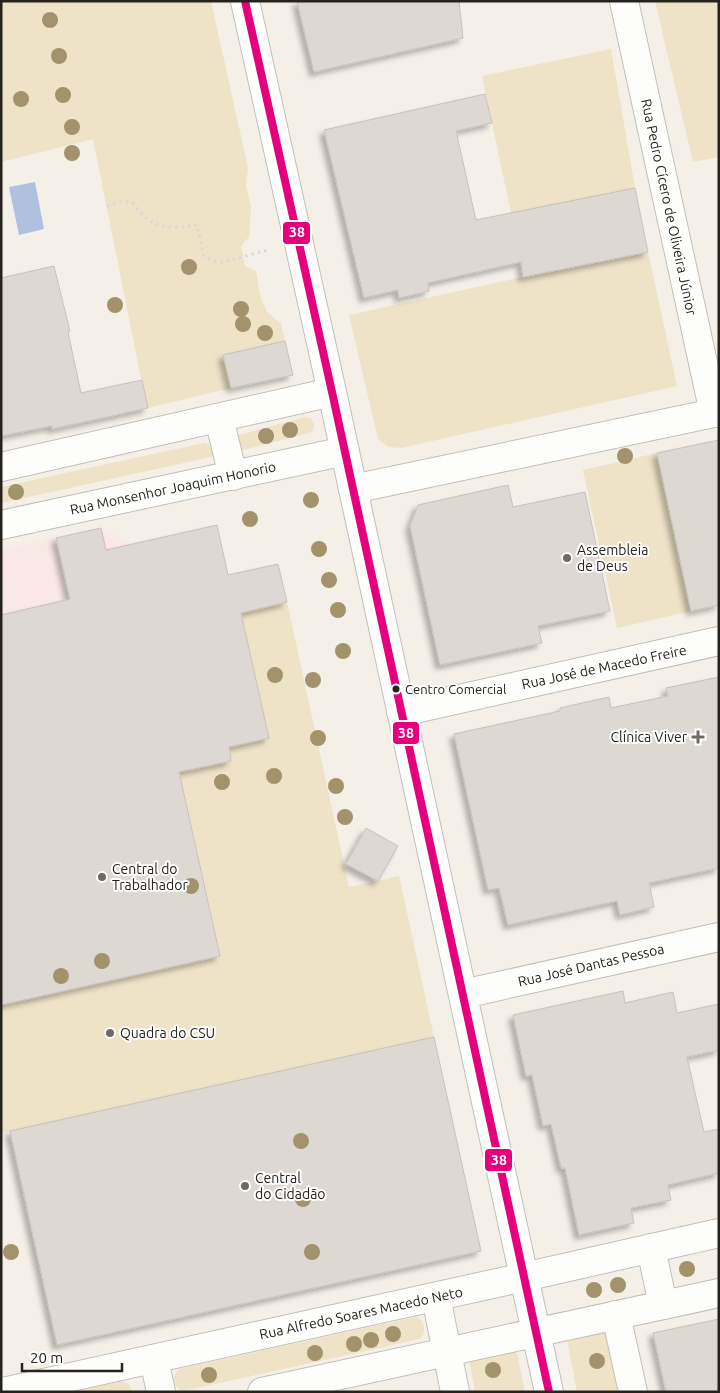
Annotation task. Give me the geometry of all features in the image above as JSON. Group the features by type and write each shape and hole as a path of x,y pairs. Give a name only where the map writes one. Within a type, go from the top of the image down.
{"street":[{"path":"245,1 345,451 549,1392"},
{"name":"Rua Pedro Cícero de Oliveira Júnior","path":"624,1 717,413"},
{"path":"1,467 332,392"},
{"path":"353,489 717,413"},
{"path":"219,418 233,476"},
{"name":"Rua Monsenhor Joaquim Honorio","path":"1,525 345,451"},
{"name":"Rua José de Macedo Freire","path":"401,712 719,642"},
{"name":"Rua José Dantas Pessoa","path":"463,994 719,937"},
{"name":"Rua Alfredo Soares Macedo Neto","path":"4,1392 719,1233"},
{"path":"651,1248 663,1305"},
{"path":"262,1392 719,1292"},
{"path":"436,1297 455,1392"},
{"path":"616,1316 633,1392"},
{"path":"154,1358 160,1392"},
{"path":"1,1379 4,1392"}],"path":[{"path":"107,206 121,201 133,203 144,217 155,224 175,228 196,225 204,256 219,263 270,250"}],"shaded area":[{"path":"1,1 211,1 248,168 246,185 251,207 249,237 241,246 245,266 256,271 260,295 267,312 281,324 285,341 224,355 231,388 147,408 93,139 1,162"},
{"path":"655,1 719,1 719,157 693,162"},
{"path":"611,49 635,188 511,213 482,76"},
{"path":"648,252 677,386 401,448 388,447 378,439 349,315"},
{"path":"305,417 311,418 314,424 313,430 309,433 240,451 235,436"},
{"path":"204,443 215,446 216,453 211,457 1,503 1,487"},
{"path":"657,453 691,611 617,628 583,470"},
{"path":"101,528 130,544 156,665 1,699 1,550"},
{"path":"287,602 349,887 399,876 434,1037 1,1133 1,1005 220,956 175,754 229,747 269,738 241,613"},
{"path":"416,1317 424,1326 424,1333 420,1339 183,1391 177,1387 174,1381 176,1372 179,1369"},
{"path":"604,1330 618,1392 577,1392 567,1339"},
{"path":"514,1351 517,1353 525,1392 475,1392 469,1359"},
{"path":"121,1381 129,1384 132,1392 72,1392"}],"water":[{"path":"35,182 44,229 19,235 9,187"}],"building":[{"path":"297,1 459,1 463,38 314,72"},
{"path":"485,94 492,123 456,131 476,220 635,188 648,252 523,277 521,262 428,283 429,291 399,298 398,290 364,298 324,130"},
{"path":"54,266 70,331 68,332 81,393 142,380 148,408 52,429 52,426 1,436 1,278"},
{"path":"285,341 293,375 231,388 223,355"},
{"path":"719,440 719,605 691,611 657,453"},
{"path":"508,485 513,507 585,492 610,611 538,626 542,643 440,665 410,526 418,505"},
{"path":"217,525 228,575 278,564 287,602 241,613 269,738 229,747 231,761 179,772 220,956 1,1005 1,615 70,599 56,538 101,528 106,550"},
{"path":"719,677 719,868 649,883 654,907 620,915 617,901 508,925 499,888 488,890 454,734 560,711 560,708 609,697 611,708 668,696 666,688"},
{"path":"366,828 398,846 378,881 346,864"},
{"path":"623,991 625,1003 673,992 677,1013 719,1004 719,1050 687,1057 704,1132 719,1129 719,1173 668,1185 671,1200 631,1208 634,1223 579,1235 565,1168 561,1168 551,1124 543,1126 532,1075 526,1076 513,1015"},
{"name":"Central do Cidadão","path":"434,1037 481,1251 57,1345 10,1131"},
{"path":"719,1319 719,1392 666,1392 653,1333"}],"transit line":[{"name":"38","path":"245,1 332,392 549,1392"}],"place":[{"name":"Assembleia de Deus","path":"567,558"},
{"name":"Centro Comercial","path":"396,689"},
{"name":"Clínica Viver","path":"698,737"},
{"name":"Central do Trabalhador","path":"102,877"},
{"name":"Quadra do CSU","path":"110,1033"},
{"name":"Central do Cidadão","path":"245,1186"}]}
